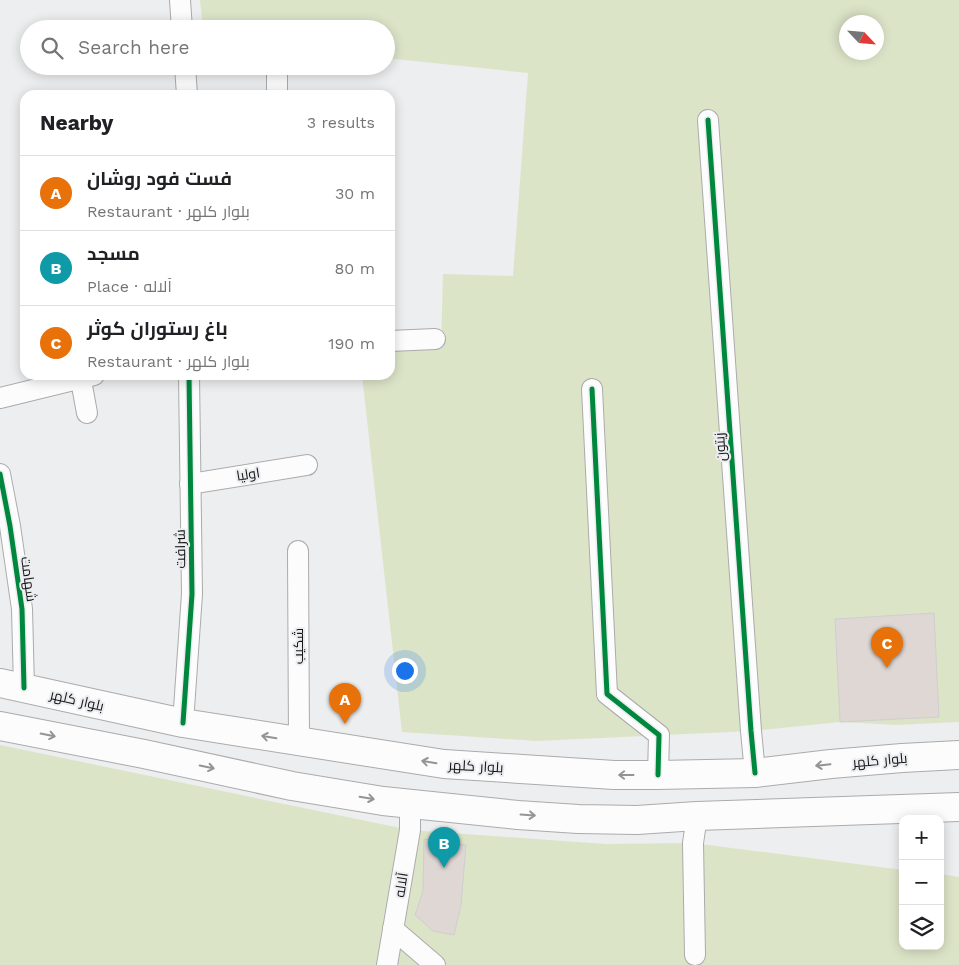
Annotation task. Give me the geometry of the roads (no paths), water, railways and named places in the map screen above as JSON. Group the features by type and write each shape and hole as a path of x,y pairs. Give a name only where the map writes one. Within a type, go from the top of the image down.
{"main road":[{"name":"بلوار کلهر","path":"12,685 183,723 444,764 614,775 658,775 755,773 831,764 959,755"},
{"path":"0,726 144,754 292,786 383,801 518,815 636,820 697,816 959,807"}],"street":[{"path":"180,0 181,20"},
{"path":"186,75 187,90"},
{"path":"277,75 277,90"},
{"name":"زیتون","path":"708,120 755,773"},
{"path":"395,341 435,339"},
{"path":"0,398 70,380"},
{"path":"85,380 87,413"},
{"name":"شرافت","path":"183,723 192,594 189,380"},
{"path":"592,389 607,694 659,736 658,775"},
{"name":"اولیا","path":"190,484 307,465"},
{"name":"شهامت","path":"0,474 10,526 22,610 12,685"},
{"name":"شکیب","path":"298,551 299,742"},
{"name":"آلاله","path":"387,965 410,830 410,804"},
{"path":"695,955 693,843 697,816"},
{"path":"393,929 435,965"}],"place":[{"name":"باغ رستوران کوثر","path":"887,668"},
{"name":"فست فود روشان","path":"345,724"},
{"name":"مسجد","path":"444,868"}]}
